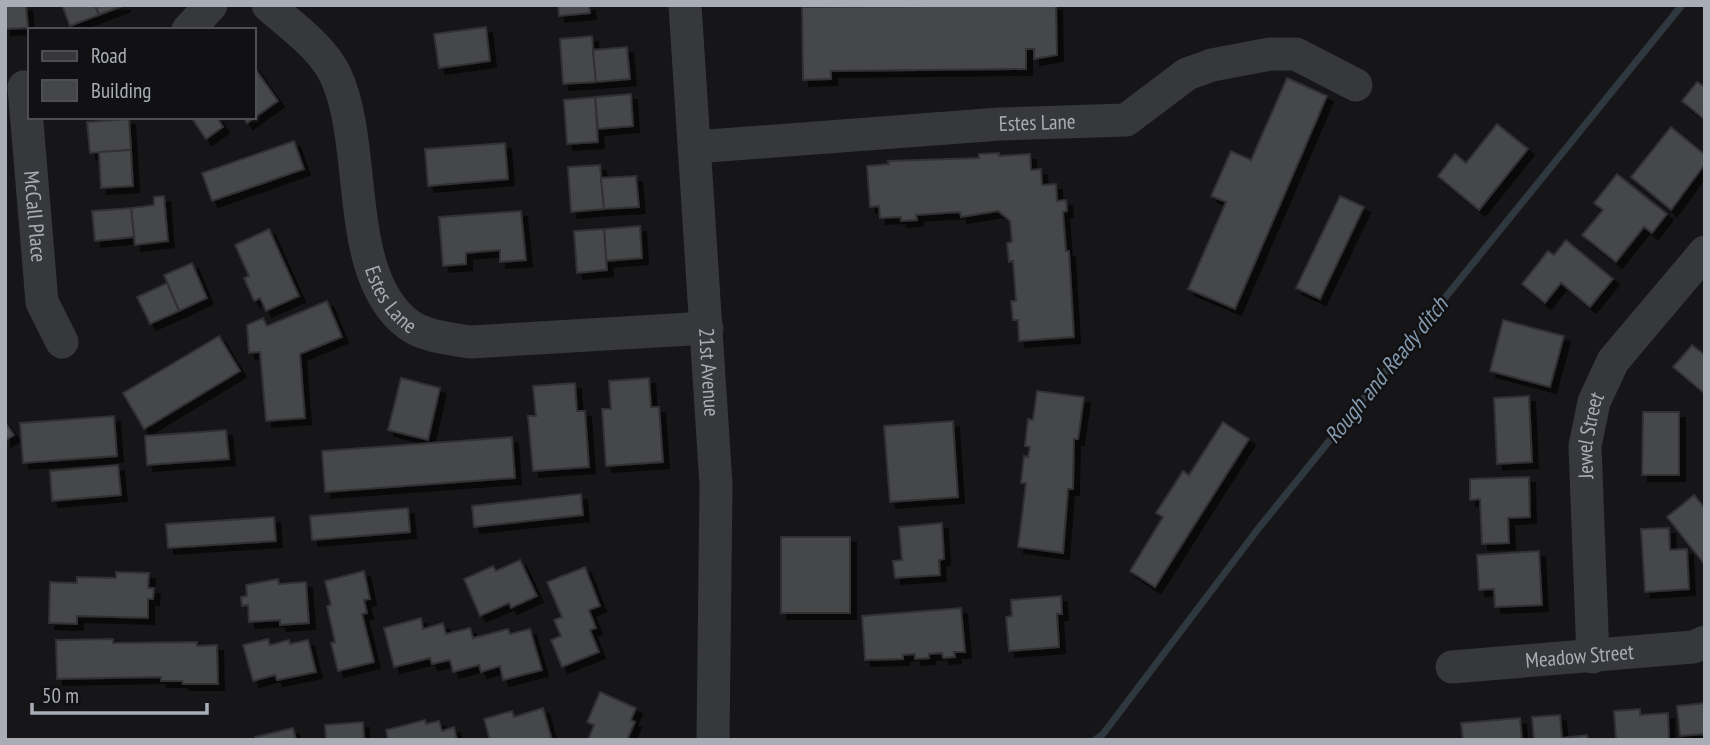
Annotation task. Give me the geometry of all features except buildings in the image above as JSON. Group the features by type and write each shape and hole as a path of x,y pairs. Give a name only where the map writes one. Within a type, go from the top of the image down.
{"street":[{"path":"190,28 211,5"},
{"name":"Estes Lane","path":"268,5 306,38 334,72 348,114 372,269 386,302 411,326 445,339 471,342 707,328"},
{"name":"21st Avenue","path":"685,5 716,485 713,740"},
{"name":"Estes Lane","path":"695,147 1000,124 1126,120 1187,74 1212,65 1270,54 1296,54 1356,85"},
{"name":"McCall Place","path":"20,88 43,302 62,342"},
{"name":"Jewel Street","path":"1593,657 1585,446 1594,402 1613,361 1705,252"},
{"name":"Meadow Street","path":"1452,667 1593,657 1692,647 1705,642"}],"waterway":[{"name":"Rough and Ready ditch","path":"1095,740 1103,734 1258,529 1682,5"}]}
